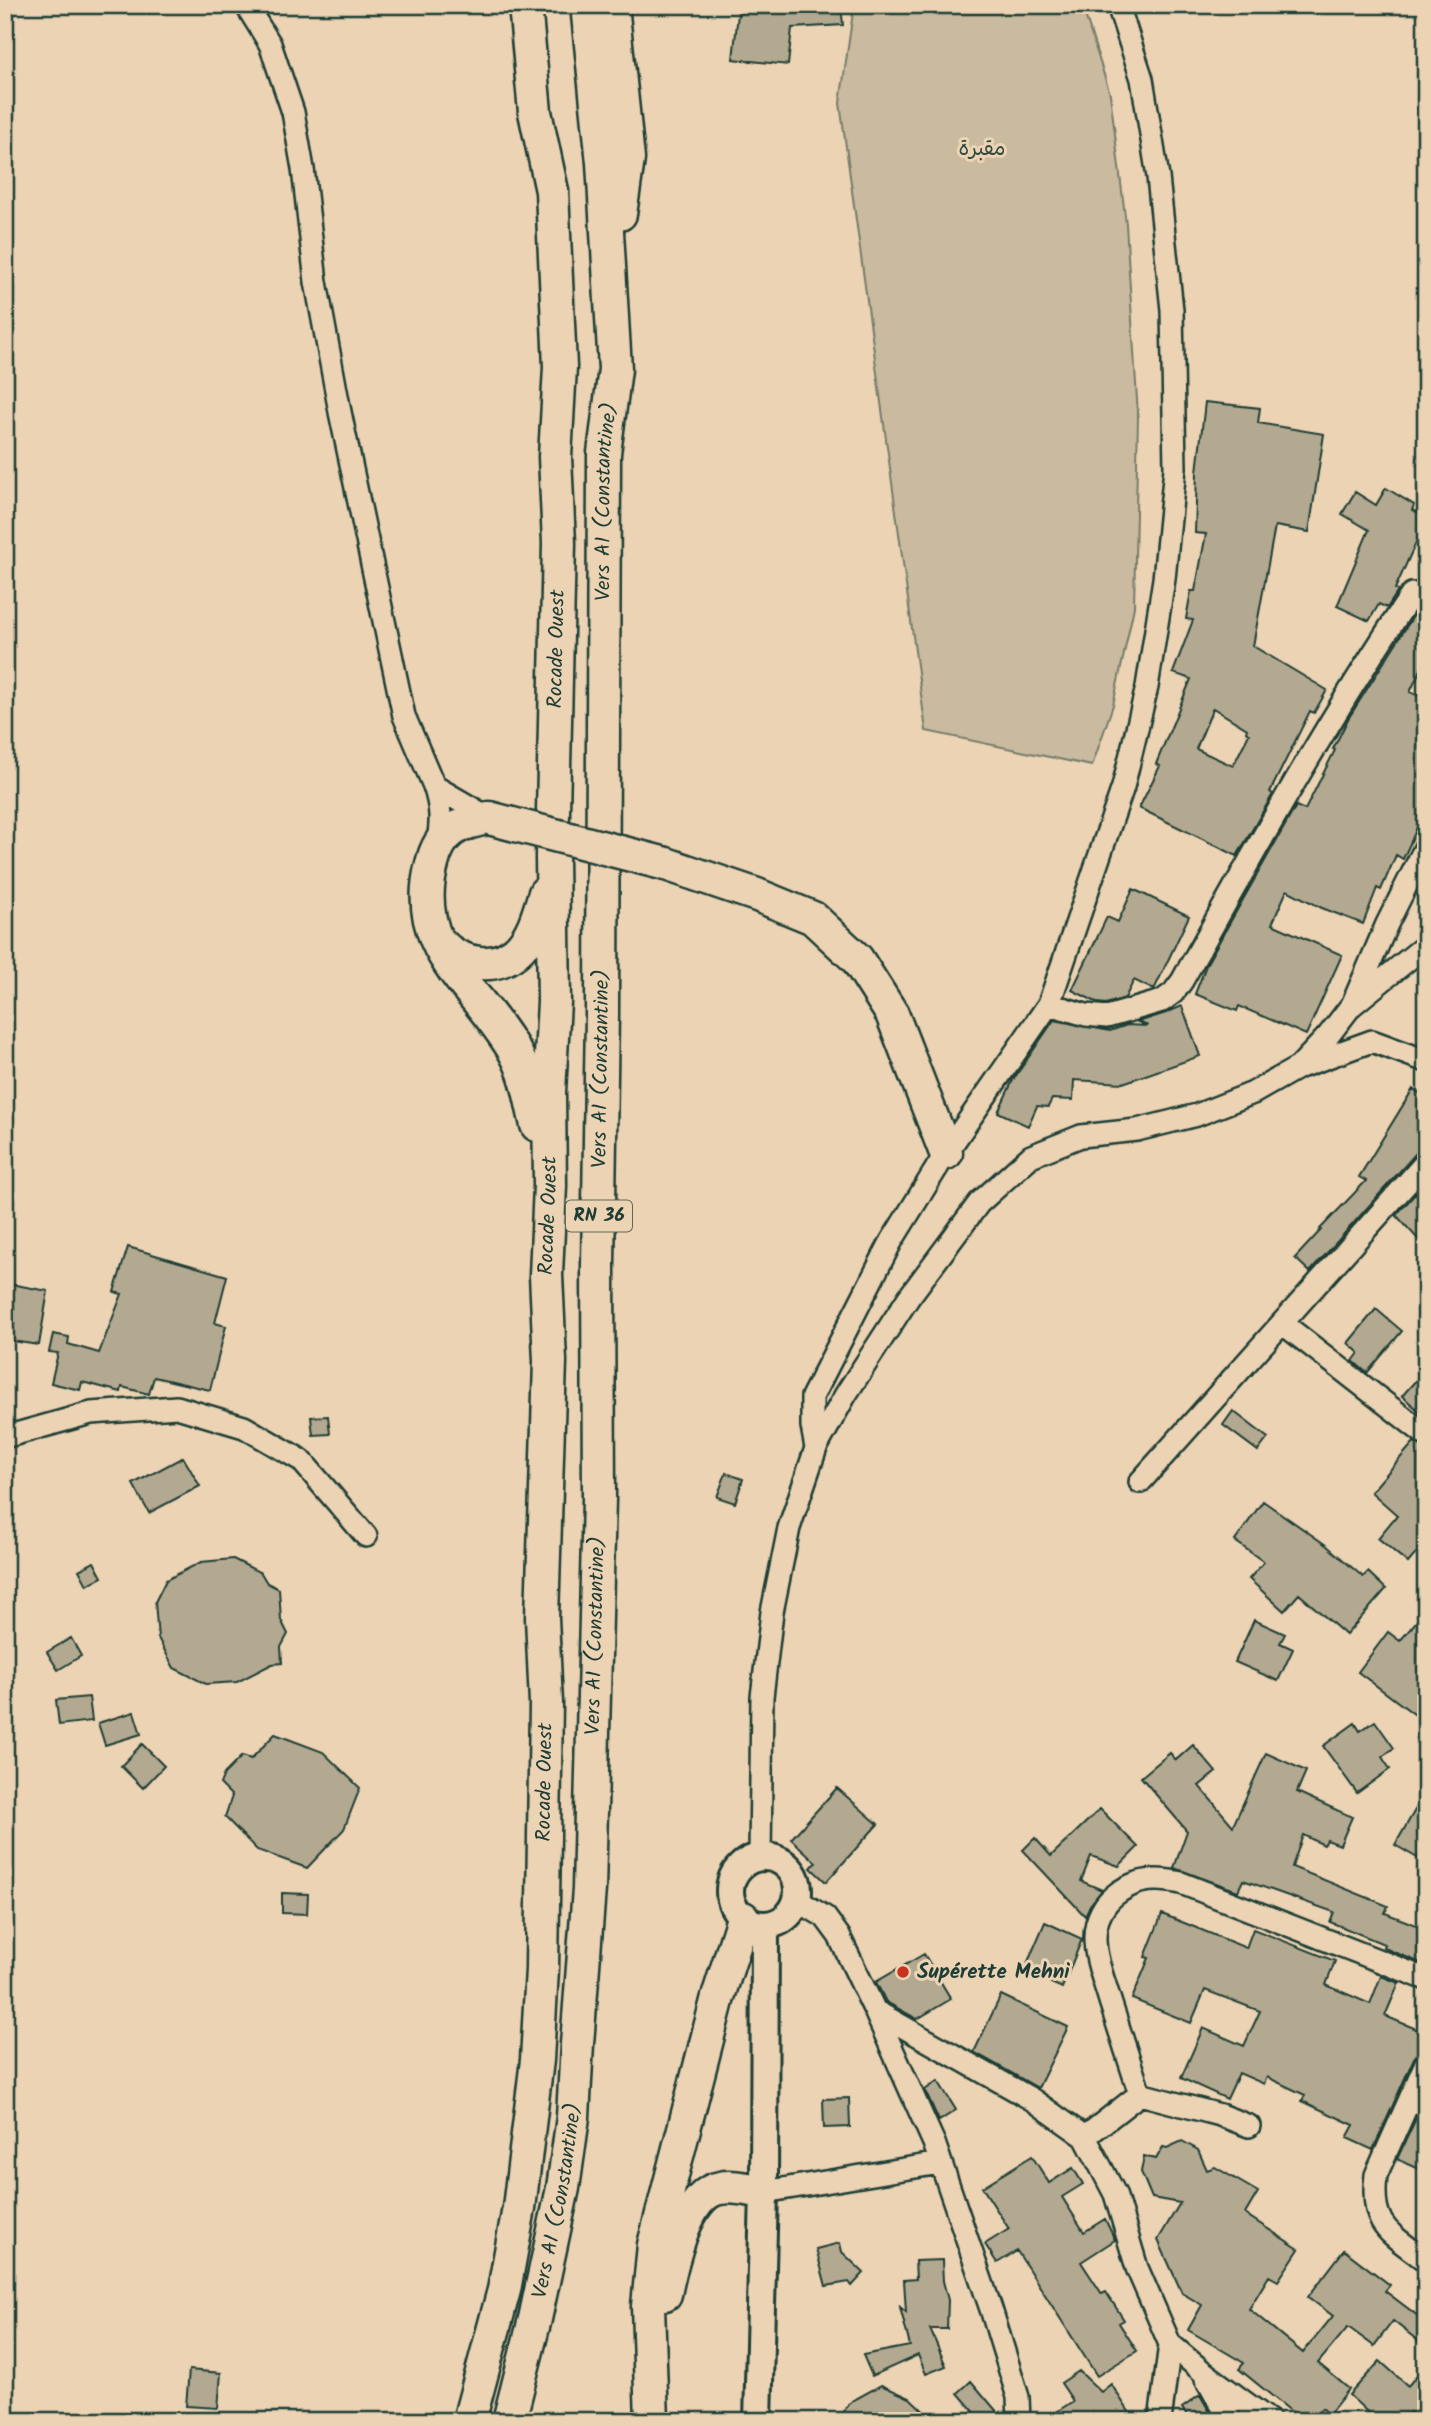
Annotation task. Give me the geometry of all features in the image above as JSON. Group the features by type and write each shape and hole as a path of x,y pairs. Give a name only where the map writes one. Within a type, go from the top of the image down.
{"highway":[{"name":"Rocade Ouest","path":"469,2421 504,2290 519,2208 537,2060 542,1956 547,1703 542,1618 550,1361 546,1275 550,1185 549,1092 554,1002 552,857 559,543 555,457 560,367 552,191 535,111 525,5"},
{"name":"Vers A1 (Constantine)","path":"509,2421 564,2189 573,2117 589,1889 599,1499 598,1264 603,1014 604,453 615,369 603,163 587,5"},
{"path":"611,281 628,159 612,5"},
{"path":"550,1185 526,1076 518,1058 500,1026 441,953 432,931 427,886 437,846 460,824 489,818 666,864 757,895 813,918 857,959 892,1014 946,1153"},
{"path":"432,931 441,945 454,957 473,962 498,962 509,956 519,949 535,924 552,857"},
{"path":"652,2421 648,2306 654,2245 718,1997 754,1922"},
{"path":"667,2421 660,2327 670,2269 692,2209 703,2196 720,2188 764,2192"},
{"path":"654,2245 664,2300"},
{"path":"522,2421 528,2348"}],"main road":[{"path":"772,1857 782,1861 790,1869 798,1889 797,1900 785,1918 776,1923 754,1922 735,1910 729,1887 739,1867 749,1860 772,1857"},
{"path":"754,1922 764,2192 758,2421"}],"street":[{"path":"246,5 270,44 293,112 303,169 316,282 404,716 441,806 437,846"},
{"path":"816,1448 812,1426 812,1397 891,1242 946,1153 1049,1004 1123,787 1147,687 1164,579 1175,468 1172,310 1158,177 1142,79 1118,5"},
{"path":"1049,1004 1086,1016 1107,1017 1162,1001 1173,993 1305,762 1373,651 1412,594 1426,594"},
{"path":"434,786 489,818"},
{"path":"1351,1006 1426,846"},
{"path":"1299,1067 1351,1006 1426,945"},
{"path":"760,1857 762,1697 772,1612 789,1528 816,1448 846,1394 909,1297 979,1203 1031,1156 1080,1136 1137,1130 1197,1115 1253,1093 1299,1067 1372,1041 1426,1061"},
{"path":"1140,1482 1426,1163"},
{"path":"1282,1323 1426,1435"},
{"path":"5,1437 91,1413 177,1407 244,1427 301,1460 366,1536"},
{"path":"1140,2094 1102,1974 1095,1938 1102,1908 1113,1896 1143,1880 1162,1879 1181,1883 1426,1979"},
{"path":"797,1900 817,1910 832,1925 875,2011 940,2163 1018,2397 1019,2421"},
{"path":"875,2011 1032,2100 1085,2137 1115,2194 1137,2268 1170,2344 1270,2421"},
{"path":"1426,2063 1376,2175 1374,2195 1377,2214 1389,2232 1426,2261"},
{"path":"1085,2137 1140,2094"},
{"path":"1140,2094 1210,2112 1249,2126"},
{"path":"764,2192 940,2163"},
{"path":"1160,2421 1170,2344"},
{"path":"1202,2371 1231,2421"}],"green space":[{"name":"مقبرة","path":"854,5 1082,5 1110,94 1126,224 1138,416 1134,607 1113,705 1092,766 926,731 840,103"}],"building":[{"path":"739,5 841,5 843,25 792,28 788,65 733,59"},
{"path":"1205,402 1260,408 1258,423 1324,434 1309,532 1275,526 1253,646 1327,690 1314,713 1310,711 1270,792 1273,794 1237,856 1139,808 1160,766 1156,764 1191,679 1173,673 1193,620 1186,619 1191,591 1195,591 1206,534 1195,533 1197,472","holes":["1213,708 1247,729 1249,734 1233,766 1196,749"]},
{"path":"1386,488 1414,505 1412,510 1426,516 1426,520 1395,589 1398,591 1387,608 1379,604 1369,621 1337,606 1369,530 1342,514 1355,492 1376,505"},
{"path":"1419,607 1426,607 1426,659 1410,692 1426,699 1426,808 1403,859 1396,855 1381,890 1377,888 1363,924 1322,908 1287,890 1272,924 1342,955 1306,1035 1239,1006 1237,1011 1195,994 1207,963 1296,806 1305,810 1348,719"},
{"path":"1133,889 1189,916 1154,990 1134,980 1125,998 1106,1004 1098,1003 1072,990 1107,917 1118,922"},
{"path":"1182,1006 1200,1056 1123,1083 1074,1080 1073,1100 1052,1099 1048,1107 1037,1106 1028,1126 998,1112 1013,1080 1054,1020 1110,1031 1127,1025 1148,1026 1138,1022"},
{"path":"1413,1089 1426,1097 1426,1149 1416,1153 1310,1272 1295,1258 1366,1181 1359,1177"},
{"path":"1426,1182 1426,1248 1396,1215"},
{"path":"128,1247 227,1276 215,1323 226,1326 210,1390 154,1377 149,1394 122,1387 121,1392 82,1382 80,1390 51,1383 58,1353 49,1352 53,1334 69,1337 68,1344 99,1353 122,1294 114,1292"},
{"path":"5,1283 48,1291 39,1345 5,1340"},
{"path":"1376,1309 1402,1331 1367,1373 1353,1361 1359,1353 1348,1343"},
{"path":"1426,1369 1426,1417 1402,1396"},
{"path":"1233,1411 1268,1438 1258,1451 1223,1425"},
{"path":"328,1416 330,1434 313,1435 311,1417"},
{"path":"1414,1442 1426,1448 1426,1542 1408,1563 1378,1538 1397,1515 1371,1492"},
{"path":"183,1457 200,1486 149,1513 133,1484"},
{"path":"726,1473 743,1479 735,1503 717,1497"},
{"path":"1263,1501 1326,1545 1363,1577 1368,1572 1386,1589 1346,1635 1299,1594 1284,1611 1249,1579 1264,1562 1235,1541"},
{"path":"233,1559 261,1573 267,1583 279,1589 281,1620 288,1634 281,1647 282,1663 272,1664 237,1682 206,1684 174,1668 158,1638 155,1602 166,1580 201,1562"},
{"path":"94,1562 102,1577 87,1585 79,1570"},
{"path":"1426,1610 1426,1723 1358,1672 1388,1632 1400,1641"},
{"path":"1254,1620 1285,1634 1280,1643 1293,1649 1278,1681 1235,1662"},
{"path":"71,1638 81,1656 58,1670 47,1652"},
{"path":"89,1697 92,1721 59,1725 56,1700"},
{"path":"134,1712 141,1734 105,1745 98,1723"},
{"path":"1375,1721 1394,1748 1382,1757 1390,1769 1357,1793 1323,1746 1355,1723 1360,1731"},
{"path":"275,1734 323,1752 360,1788 344,1829 307,1868 257,1850 225,1817 232,1796 220,1784 224,1774 242,1756 251,1759"},
{"path":"142,1744 164,1766 143,1788 121,1766"},
{"path":"1193,1745 1216,1772 1199,1786 1233,1826 1266,1753 1306,1771 1297,1792 1352,1817 1340,1845 1327,1840 1324,1845 1303,1835 1292,1867 1388,1906 1385,1913 1426,1929 1426,1965 1330,1922 1334,1912 1243,1880 1238,1891 1174,1868 1187,1831 1141,1777 1170,1753 1176,1760"},
{"path":"837,1788 878,1824 826,1882 811,1868 816,1862 791,1839"},
{"path":"1426,1791 1426,1863 1395,1845"},
{"path":"1100,1809 1138,1847 1119,1866 1091,1856 1081,1881 1102,1890 1085,1916 1023,1850 1035,1838 1051,1856"},
{"path":"282,1893 308,1894 307,1914 282,1913"},
{"path":"1162,1914 1246,1948 1253,1929 1335,1961 1326,1985 1370,2004 1381,1976 1399,1983 1385,2016 1426,2033 1426,2050 1419,2052 1414,2058 1373,2150 1347,2138 1354,2125 1302,2101 1305,2095 1267,2077 1264,2084 1239,2073 1227,2099 1181,2078 1203,2028 1244,2046 1260,2011 1205,1990 1191,2023 1132,1999 1149,1958 1145,1957"},
{"path":"1045,1922 1082,1939 1062,1988 1024,1971"},
{"path":"924,1954 951,1999 917,2019 886,2002 876,1982"},
{"path":"1001,1995 1068,2027 1038,2088 974,2052"},
{"path":"938,2081 956,2110 939,2121 925,2090"},
{"path":"849,2098 850,2127 824,2128 823,2099"},
{"path":"1418,2114 1426,2118 1426,2172 1397,2159"},
{"path":"1182,2141 1198,2150 1207,2170 1215,2167 1258,2192 1245,2214 1299,2249 1278,2281 1269,2276 1249,2309 1303,2353 1333,2316 1308,2297 1344,2250 1390,2285 1385,2291 1426,2322 1426,2347 1393,2321 1374,2346 1348,2327 1318,2363 1349,2389 1329,2414 1322,2408 1311,2421 1303,2421 1239,2369 1244,2363 1188,2330 1202,2305 1182,2293 1158,2240 1180,2203 1152,2198 1141,2172 1144,2156 1156,2159 1163,2147 1167,2148"},
{"path":"1032,2156 1049,2183 1073,2168 1083,2184 1062,2197 1084,2232 1105,2219 1115,2240 1081,2262 1102,2294 1106,2292 1124,2320 1119,2323 1137,2351 1097,2376 1017,2251 997,2263 985,2244 1009,2229 982,2187"},
{"path":"840,2243 842,2252 864,2273 852,2286 849,2282 826,2286 816,2249"},
{"path":"942,2260 943,2281 948,2300 947,2329 930,2329 946,2366 926,2374 918,2355 872,2376 863,2355 910,2346 900,2307 906,2312 904,2280 916,2279 915,2261"},
{"path":"1380,2361 1408,2386 1426,2364 1426,2421 1419,2421 1410,2412 1403,2421 1377,2421 1349,2395"},
{"path":"189,2370 221,2373 218,2408 186,2406"},
{"path":"1079,2371 1101,2392 1111,2384 1135,2421 1043,2421 1073,2401 1061,2383"},
{"path":"971,2381 1005,2421 982,2421 958,2393"},
{"path":"881,2385 910,2398 934,2421 836,2421 852,2401"},
{"path":"1200,2395 1211,2414 1202,2421 1190,2421 1182,2408"}],"place":[{"name":"Supérette Mehni","path":"903,1972"}]}
